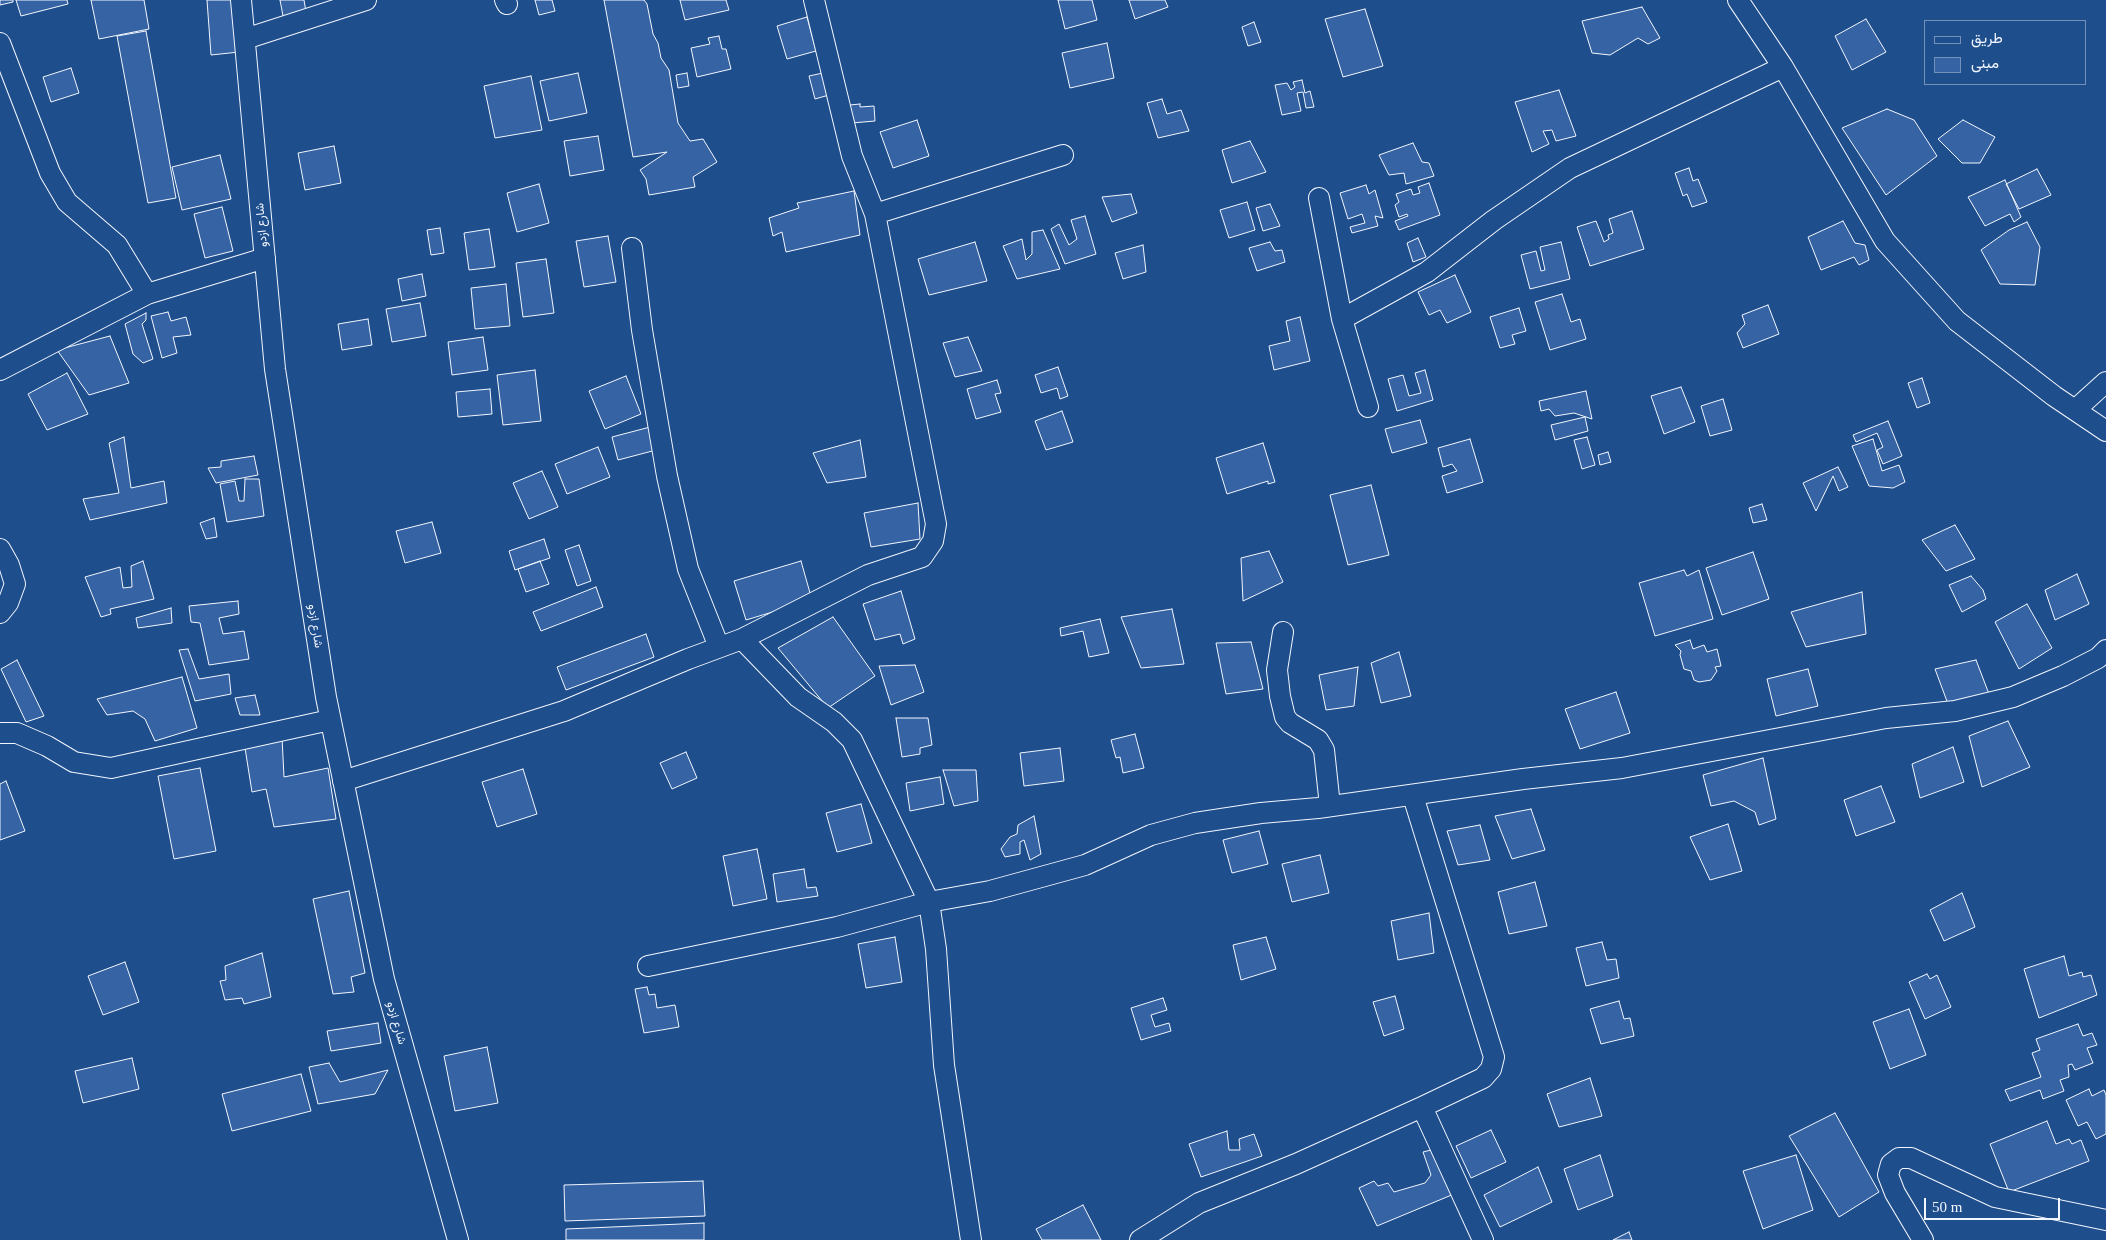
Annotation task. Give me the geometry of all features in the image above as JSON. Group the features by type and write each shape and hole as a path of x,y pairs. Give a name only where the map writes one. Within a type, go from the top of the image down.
{"street":[{"name":"شارع ازدو","path":"241,0 275,369 330,720 384,979 458,1240"},
{"path":"245,39 366,0"},
{"path":"343,781 564,711 742,639 868,575 922,556 934,541 936,524 875,214 852,156 814,0"},
{"path":"1738,0 1783,68 1885,241 1957,321 2075,410 2106,431"},
{"path":"0,43 50,173 66,202 118,245 147,294"},
{"path":"1342,320 1427,272 1494,220 1570,168 1783,68"},
{"path":"875,214 1063,154"},
{"path":"1319,198 1342,320 1368,407"},
{"path":"632,248 642,330 667,476 688,569 719,647"},
{"path":"0,370 147,294 266,258"},
{"path":"2075,410 2106,382"},
{"path":"0,550 9,565 15,584 8,603 0,613"},
{"path":"1283,632 1277,670 1285,717 1290,723 1318,740 1324,750 1330,806"},
{"path":"742,639 798,697 834,722 852,740 929,902 936,949 944,1065 971,1240"},
{"path":"648,966 837,927 929,902 990,891 1085,865 1151,835 1195,823 1261,813 1413,796 1523,779 1622,768 1886,718 1955,711 2013,697 2054,680 2098,658 2106,650"},
{"path":"0,733 17,733 47,746 74,762 111,768 330,720"},
{"path":"1140,1240 1199,1203 1296,1164 1422,1108 1483,1078 1491,1069 1494,1057 1413,796"},
{"path":"1422,1108 1483,1240"},
{"path":"1923,1240 1894,1193 1888,1175 1891,1164 1899,1158 1910,1158 1995,1197 2106,1220"}],"building":[{"path":"0,0 13,0 13,2 0,5"},
{"path":"16,0 67,0 68,4 21,16"},
{"path":"91,0 144,0 149,29 99,39"},
{"path":"207,0 234,0 239,52 211,55"},
{"path":"280,0 304,0 306,12 283,16"},
{"path":"535,0 552,0 555,11 539,15"},
{"path":"604,0 644,0 647,4 653,34 658,43 661,58 669,70 678,123 690,141 703,139 717,162 693,177 695,187 649,195 646,179 640,170 667,152 633,157"},
{"path":"680,0 726,0 729,10 685,20"},
{"path":"1058,0 1092,0 1097,20 1065,29"},
{"path":"1129,0 1165,0 1168,7 1135,19"},
{"path":"1642,7 1660,38 1648,44 1638,38 1610,55 1592,53 1582,21"},
{"path":"1365,9 1383,66 1343,77 1325,19"},
{"path":"807,17 816,51 787,59 777,26"},
{"path":"1866,19 1886,52 1852,70 1835,36"},
{"path":"1254,22 1261,42 1248,46 1242,27"},
{"path":"146,31 176,198 148,203 117,36"},
{"path":"719,36 722,49 726,49 731,69 697,77 691,48 710,44 708,38"},
{"path":"1107,43 1114,78 1070,88 1062,53"},
{"path":"71,68 79,93 51,102 43,77"},
{"path":"578,73 587,113 549,121 540,81"},
{"path":"687,73 689,86 678,88 676,75"},
{"path":"823,73 829,95 815,99 809,76"},
{"path":"531,76 542,130 495,138 484,86"},
{"path":"1302,80 1305,93 1310,91 1314,107 1306,108 1303,92 1297,93 1301,111 1282,115 1275,85 1287,83 1291,90 1295,87 1293,82"},
{"path":"1559,90 1576,136 1556,141 1552,130 1543,131 1549,144 1532,152 1515,102"},
{"path":"1162,99 1167,114 1181,110 1189,131 1158,138 1147,103"},
{"path":"860,104 860,107 874,106 875,121 852,123 850,105"},
{"path":"1887,109 1914,120 1937,156 1886,195 1842,128"},
{"path":"917,120 929,156 893,168 880,132"},
{"path":"1963,120 1995,137 1980,163 1962,163 1938,139"},
{"path":"598,136 604,170 570,176 564,141"},
{"path":"1250,141 1266,172 1232,183 1222,150"},
{"path":"1413,143 1422,162 1429,163 1434,176 1406,184 1404,173 1389,175 1379,155"},
{"path":"334,146 341,183 305,190 298,153"},
{"path":"220,155 231,199 182,210 172,167"},
{"path":"1689,168 1693,181 1698,179 1707,202 1692,207 1687,194 1683,196 1675,173"},
{"path":"2037,169 2051,195 2019,209 2006,184"},
{"path":"2005,180 2021,217 2014,222 2010,214 1985,226 1968,197"},
{"path":"1429,183 1440,215 1399,230 1395,221 1408,216 1407,214 1399,217 1395,205 1399,202 1396,194 1411,189 1413,195 1420,193 1418,187"},
{"path":"539,184 549,223 517,232 507,193"},
{"path":"1366,185 1369,194 1375,190 1383,218 1375,216 1378,226 1352,233 1350,227 1365,223 1362,214 1348,219 1340,193"},
{"path":"854,191 860,235 786,252 782,232 773,236 769,218 799,208 797,203"},
{"path":"1131,194 1137,213 1112,222 1102,197"},
{"path":"1247,202 1255,230 1229,238 1220,210"},
{"path":"1270,204 1280,226 1263,231 1256,208"},
{"path":"222,207 233,251 205,258 194,214"},
{"path":"1632,211 1644,249 1590,266 1577,227 1596,221 1604,242 1609,239 1608,235 1613,233 1609,219"},
{"path":"1085,216 1096,254 1065,264 1051,229 1059,224 1069,245 1077,239 1071,220"},
{"path":"1843,221 1855,243 1865,245 1869,260 1859,265 1854,257 1821,270 1808,237"},
{"path":"2027,222 2040,247 2035,285 2000,284 1981,250 2009,230"},
{"path":"440,228 444,253 431,255 427,230"},
{"path":"489,229 495,267 469,270 464,233"},
{"path":"1043,230 1060,269 1017,279 1003,246 1022,239 1026,260 1032,254 1032,232"},
{"path":"608,236 616,282 584,287 576,241"},
{"path":"1418,238 1426,257 1413,262 1407,243"},
{"path":"975,242 987,281 929,295 918,259"},
{"path":"1270,242 1275,251 1282,250 1285,262 1257,271 1249,248"},
{"path":"1561,242 1570,279 1530,289 1521,255 1536,251 1541,271 1545,270 1540,247"},
{"path":"1143,245 1146,272 1123,279 1115,253"},
{"path":"546,259 554,313 523,317 516,263"},
{"path":"422,274 426,296 402,301 398,279"},
{"path":"1455,275 1471,312 1447,323 1440,310 1429,315 1418,292"},
{"path":"506,284 510,326 475,329 471,288"},
{"path":"1562,294 1571,322 1580,319 1586,339 1550,350 1535,302"},
{"path":"420,303 426,336 392,342 386,309"},
{"path":"1768,305 1779,334 1743,348 1737,333 1745,324 1742,315"},
{"path":"1519,308 1526,331 1512,335 1515,344 1500,348 1490,317"},
{"path":"168,312 171,321 186,317 191,335 173,337 177,353 162,358 151,316"},
{"path":"146,313 146,320 142,324 153,359 143,363 133,354 125,324"},
{"path":"1300,317 1310,361 1274,370 1269,346 1290,341 1286,321"},
{"path":"368,319 372,345 342,350 338,324"},
{"path":"110,336 129,383 89,395 57,350"},
{"path":"483,337 488,370 452,375 448,342"},
{"path":"968,337 982,371 955,377 943,343"},
{"path":"1058,367 1068,396 1060,399 1057,388 1041,393 1035,375"},
{"path":"535,370 541,421 503,425 497,375"},
{"path":"1425,370 1433,400 1397,411 1388,379 1403,375 1409,396 1421,393 1415,373"},
{"path":"67,373 88,414 47,430 28,394"},
{"path":"626,376 641,414 605,429 589,391"},
{"path":"1922,378 1930,403 1917,408 1908,383"},
{"path":"997,380 1001,393 995,394 1001,412 976,419 967,389"},
{"path":"1681,387 1695,422 1664,434 1651,396"},
{"path":"490,389 492,414 458,417 456,392"},
{"path":"1586,391 1592,419 1574,413 1555,416 1549,409 1541,411 1539,401"},
{"path":"1723,399 1732,430 1710,436 1701,406"},
{"path":"1062,411 1073,442 1046,450 1035,421"},
{"path":"1585,417 1588,431 1555,440 1551,425"},
{"path":"1420,420 1427,443 1392,453 1385,429"},
{"path":"1888,421 1902,456 1883,464 1877,450 1883,447 1877,433 1856,442 1853,435"},
{"path":"654,426 660,449 618,460 612,437"},
{"path":"124,437 131,488 164,481 167,503 90,520 83,499 119,493 109,443"},
{"path":"1587,437 1595,465 1582,469 1574,440"},
{"path":"1470,439 1483,482 1447,493 1442,476 1457,471 1452,464 1443,467 1438,448"},
{"path":"1873,439 1882,471 1899,465 1905,482 1893,488 1869,486 1852,446"},
{"path":"860,440 866,477 827,483 813,453"},
{"path":"1263,443 1275,482 1268,484 1268,481 1227,494 1216,458"},
{"path":"598,447 610,477 567,494 555,464"},
{"path":"1608,452 1611,462 1600,465 1598,455"},
{"path":"254,456 258,475 216,483 208,468 221,467 221,461"},
{"path":"1838,467 1848,487 1839,491 1833,476 1816,511 1803,483"},
{"path":"542,471 558,507 529,519 513,483"},
{"path":"245,479 259,479 264,516 227,522 220,484 235,481 239,501 244,501"},
{"path":"1371,485 1389,555 1348,565 1330,495"},
{"path":"918,503 920,539 871,547 864,513"},
{"path":"1762,504 1767,520 1753,523 1749,508"},
{"path":"214,518 217,537 206,539 200,523"},
{"path":"432,522 441,553 405,563 396,531"},
{"path":"1955,525 1975,559 1946,571 1922,540"},
{"path":"544,539 550,558 515,570 509,551"},
{"path":"579,545 591,581 577,586 565,550"},
{"path":"1269,551 1283,582 1243,601 1241,558"},
{"path":"1753,552 1769,599 1722,615 1706,568"},
{"path":"143,561 154,599 110,609 111,614 101,617 85,577 120,567 123,588 132,587 131,566"},
{"path":"540,561 549,584 526,592 518,569"},
{"path":"801,561 812,600 746,620 734,581"},
{"path":"1684,570 1687,576 1699,570 1713,619 1655,636 1639,583"},
{"path":"2077,574 2089,604 2055,620 2045,590"},
{"path":"1971,576 1983,590 1986,599 1962,612 1949,585"},
{"path":"596,587 603,607 541,631 533,612"},
{"path":"901,591 915,639 903,644 900,634 875,640 863,604"},
{"path":"1862,592 1866,634 1806,647 1791,612"},
{"path":"238,601 239,614 219,618 223,634 244,631 249,659 209,665 200,623 191,622 189,606"},
{"path":"2027,604 2052,648 2019,669 1995,622"},
{"path":"171,608 172,623 138,628 136,618"},
{"path":"1172,609 1184,664 1141,668 1121,617"},
{"path":"833,617 875,676 828,708 778,648"},
{"path":"1100,619 1109,653 1089,657 1083,631 1061,636 1060,628"},
{"path":"646,634 654,657 566,690 557,667"},
{"path":"1690,640 1693,649 1704,645 1707,652 1717,649 1721,666 1715,667 1717,671 1711,680 1699,682 1694,680 1691,671 1684,669 1680,655 1681,651 1675,645"},
{"path":"1251,642 1263,689 1226,694 1216,643"},
{"path":"188,649 199,679 229,674 231,694 195,701 179,650"},
{"path":"1399,652 1411,696 1381,703 1371,663"},
{"path":"17,660 44,716 26,722 1,669"},
{"path":"1976,660 1989,694 1948,704 1935,669"},
{"path":"915,665 924,692 891,705 879,666"},
{"path":"1358,667 1354,706 1326,710 1319,675"},
{"path":"1808,669 1818,706 1776,716 1767,679"},
{"path":"182,677 197,728 155,741 145,719 133,711 107,715 97,699"},
{"path":"1616,692 1630,733 1580,749 1565,709"},
{"path":"255,695 260,715 240,715 235,698"},
{"path":"896,718 928,718 932,745 920,748 920,754 902,757"},
{"path":"2008,721 2030,767 1982,787 1969,736"},
{"path":"1135,734 1144,768 1123,773 1120,757 1116,758 1111,740"},
{"path":"282,737 284,777 328,768 336,819 274,827 266,789 252,792 245,748"},
{"path":"1953,747 1964,782 1920,798 1912,764"},
{"path":"1060,748 1064,781 1024,786 1020,753"},
{"path":"686,752 697,778 672,789 660,763"},
{"path":"1763,758 1776,819 1759,825 1755,812 1734,801 1711,806 1703,775"},
{"path":"200,768 216,851 174,859 158,776"},
{"path":"523,769 537,814 497,827 482,782"},
{"path":"943,770 976,770 978,801 954,806"},
{"path":"940,777 944,804 910,811 906,783"},
{"path":"6,781 25,831 0,840 0,784"},
{"path":"1881,786 1895,822 1856,836 1844,800"},
{"path":"861,804 872,843 837,852 826,813"},
{"path":"1531,809 1545,850 1512,859 1495,816"},
{"path":"1034,816 1041,854 1030,860 1024,840 1020,842 1020,854 1005,857 1001,849 1010,837 1017,834 1018,825"},
{"path":"1728,824 1742,871 1710,880 1690,837"},
{"path":"1480,825 1490,860 1458,865 1447,831"},
{"path":"1259,831 1268,864 1232,873 1223,840"},
{"path":"757,849 767,899 733,906 723,856"},
{"path":"1320,855 1329,893 1292,902 1282,864"},
{"path":"804,869 807,888 816,887 818,896 777,902 773,874"},
{"path":"1535,882 1547,926 1509,934 1498,892"},
{"path":"349,891 365,973 351,977 354,992 333,994 313,899"},
{"path":"1962,893 1975,927 1944,941 1930,910"},
{"path":"1429,913 1434,953 1398,960 1391,921"},
{"path":"895,937 902,982 866,988 858,944"},
{"path":"1266,937 1276,969 1241,980 1233,945"},
{"path":"1602,942 1607,960 1616,959 1619,978 1586,986 1576,948"},
{"path":"262,953 271,997 244,1004 242,998 225,1000 220,981 226,980 225,966"},
{"path":"2064,956 2069,976 2082,972 2083,977 2091,975 2097,995 2039,1018 2024,969"},
{"path":"125,962 139,1002 103,1015 88,976"},
{"path":"1927,974 1930,979 1937,975 1951,1007 1925,1019 1909,982"},
{"path":"647,987 649,995 655,994 657,1008 675,1005 679,1027 644,1033 635,989"},
{"path":"1395,996 1404,1029 1384,1036 1373,1002"},
{"path":"1163,998 1167,1010 1151,1015 1155,1027 1169,1023 1171,1031 1141,1040 1131,1008"},
{"path":"1619,1001 1624,1019 1630,1018 1634,1036 1601,1044 1590,1009"},
{"path":"1909,1009 1926,1055 1890,1069 1873,1022"},
{"path":"378,1023 381,1043 331,1051 327,1031"},
{"path":"2078,1024 2083,1036 2092,1033 2097,1045 2087,1048 2093,1063 2075,1070 2072,1064 2068,1065 2069,1077 2060,1080 2064,1091 2043,1099 2040,1090 2010,1101 2005,1090 2041,1077 2032,1053 2040,1050 2036,1039"},
{"path":"487,1047 498,1103 455,1111 444,1056"},
{"path":"132,1058 139,1089 83,1103 75,1071"},
{"path":"329,1063 340,1082 388,1070 375,1094 318,1104 309,1067"},
{"path":"301,1074 311,1111 232,1131 222,1094"},
{"path":"1590,1078 1602,1116 1559,1127 1547,1094"},
{"path":"2089,1089 2092,1096 2104,1090 2106,1095 2106,1134 2096,1139 2087,1122 2078,1126 2066,1100"},
{"path":"1835,1113 1879,1192 1839,1217 1789,1136"},
{"path":"2047,1121 2056,1144 2069,1139 2072,1144 2081,1140 2089,1161 2009,1192 1990,1144"},
{"path":"1491,1130 1506,1162 1471,1178 1456,1146"},
{"path":"1227,1131 1229,1150 1240,1150 1239,1139 1254,1134 1262,1156 1201,1177 1189,1144"},
{"path":"1435,1149 1454,1194 1377,1226 1359,1188 1374,1181 1378,1186 1388,1183 1394,1192 1425,1183 1431,1175 1423,1152"},
{"path":"1600,1155 1613,1196 1578,1210 1564,1169"},
{"path":"1796,1155 1813,1210 1763,1229 1743,1171"},
{"path":"1538,1167 1552,1202 1500,1227 1484,1195"},
{"path":"703,1181 705,1216 565,1221 564,1185"},
{"path":"1083,1205 1101,1240 1042,1240 1036,1229"},
{"path":"704,1223 704,1240 566,1240 566,1229"},
{"path":"1629,1232 1632,1240 1613,1240"}]}
